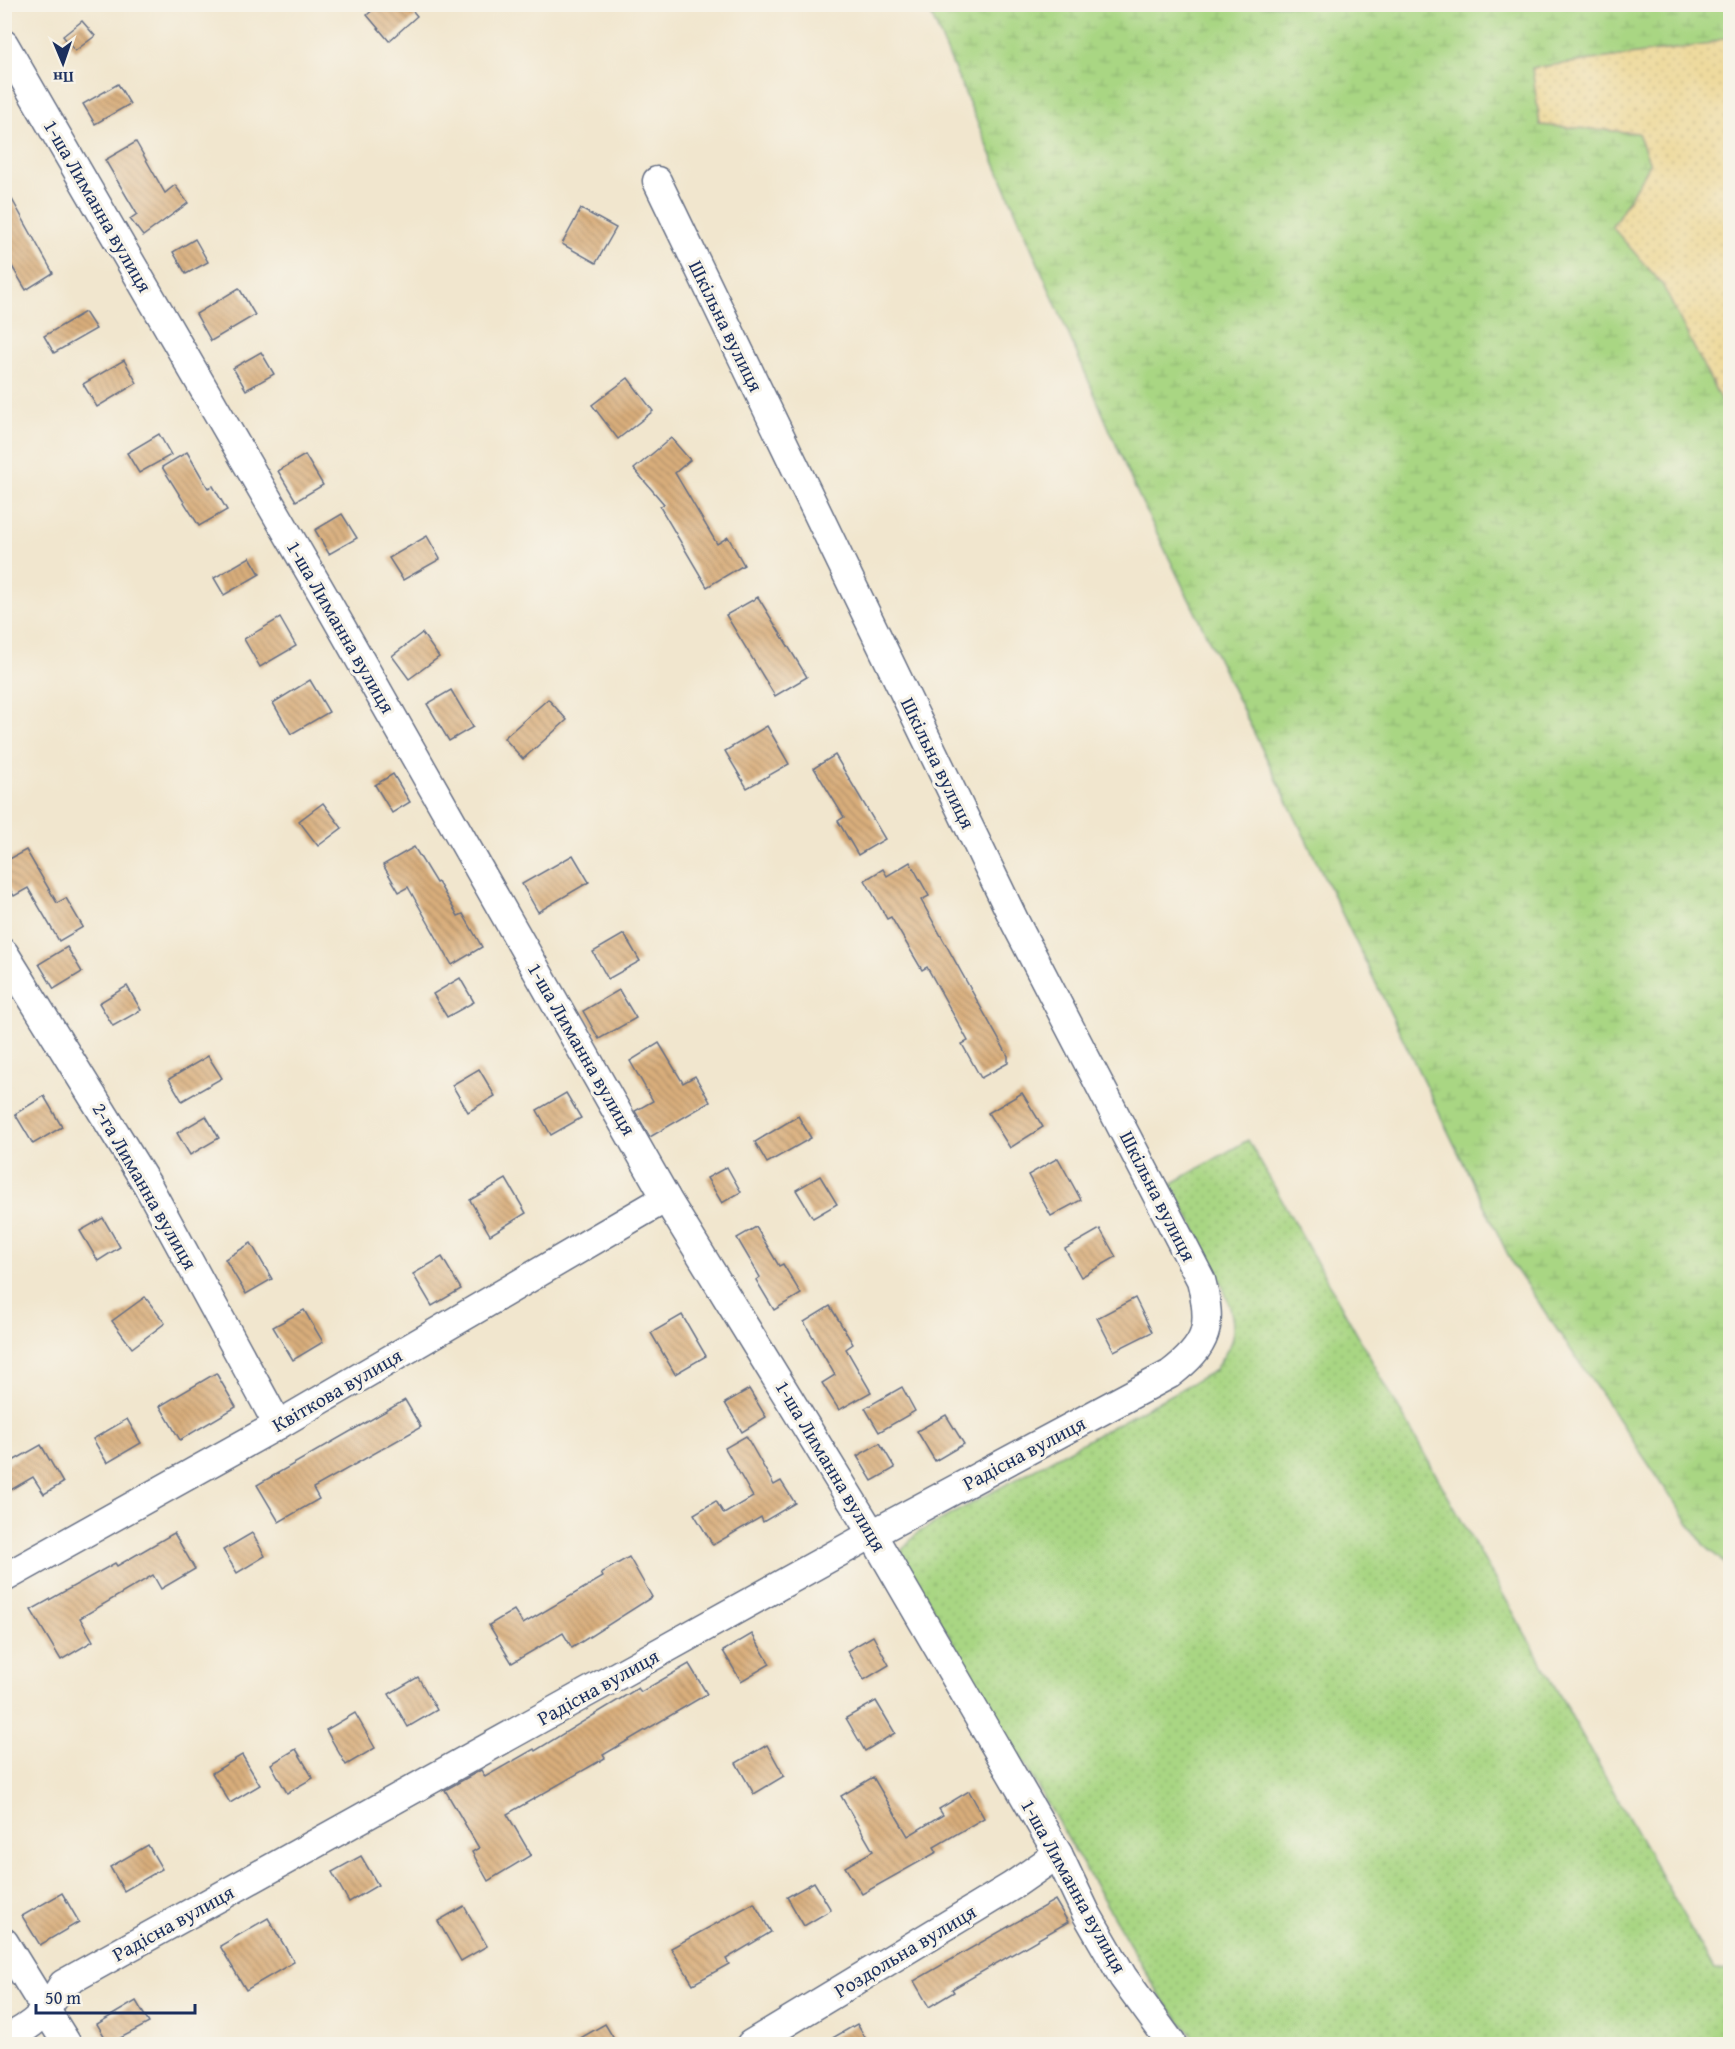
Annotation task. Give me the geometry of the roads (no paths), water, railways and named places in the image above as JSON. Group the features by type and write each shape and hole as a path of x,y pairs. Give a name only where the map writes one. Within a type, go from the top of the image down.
{"street":[{"name":"1-ша Лиманна вулиця","path":"4,44 322,593 666,1198 872,1534 1058,1854 1086,1913 1123,1977 1172,2044"},
{"name":"Шкільна вулиця","path":"657,181 1015,922 1201,1280 1206,1300 1202,1345"},
{"name":"2-га Лиманна вулиця","path":"4,952 148,1186 278,1425"},
{"name":"Квіткова вулиця","path":"4,1578 278,1425 666,1198"},
{"name":"Радісна вулиця","path":"4,2040 32,2026 47,2011 63,1984 872,1534 1170,1374 1189,1360 1202,1345"},
{"name":"Роздольна вулиця","path":"751,2044 1012,1886 1058,1854"},
{"path":"4,1942 67,2044"}]}
